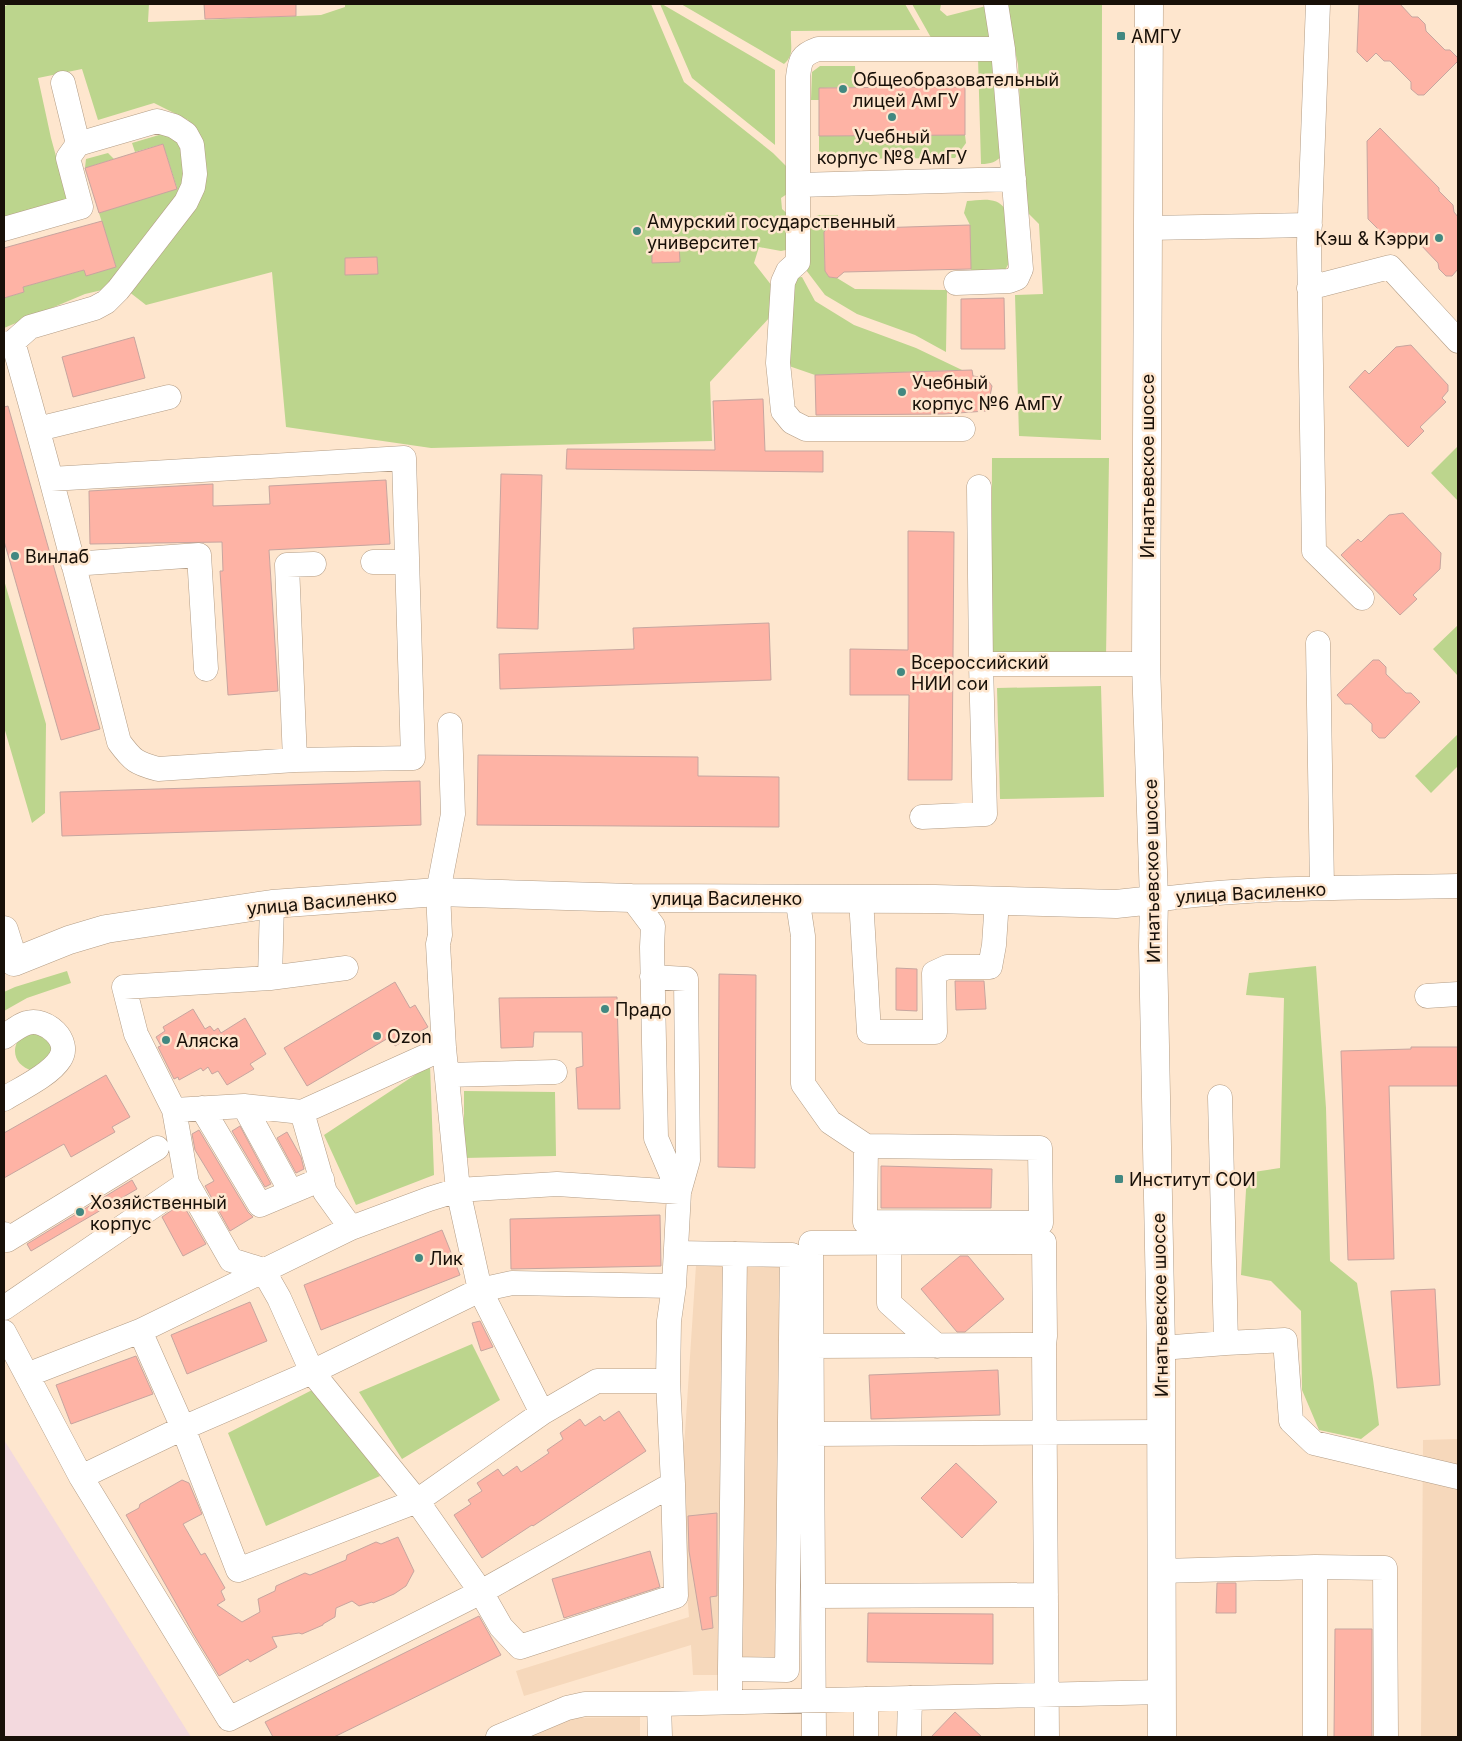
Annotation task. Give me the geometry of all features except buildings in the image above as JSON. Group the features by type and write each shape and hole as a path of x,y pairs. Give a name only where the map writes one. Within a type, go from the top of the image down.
{"main road":[{"name":"Игнатьевское шоссе","path":"1148,4 1146,664 1154,900 1153,946 1161,1348 1162,1737"},
{"name":"улица Василенко","path":"9,965 69,940 106,929 272,904 438,892 632,898 997,900 1116,904 1154,900"},
{"path":"4,930 9,965"}],"street":[{"path":"956,283 1009,282 1017,278 1021,270 1003,49 996,4"},
{"path":"1318,4 1310,225 1314,551 1362,598"},
{"path":"964,429 806,429 792,422 783,411 778,363 783,282 788,271 798,262 798,77 800,63 807,53 818,49 1003,49"},
{"path":"62,83 78,144"},
{"path":"4,229 81,207 68,158 78,144 158,121 174,126 186,134 192,145 195,174 193,186 186,202 118,290 106,302 95,308 30,327 8,343 38,429 119,742 140,764 158,769 295,760 413,758 404,458 51,478"},
{"path":"798,185 1014,179"},
{"path":"1147,228 1310,225"},
{"path":"1310,288 1390,267 1458,341"},
{"path":"38,429 168,397"},
{"path":"922,817 985,814 979,487"},
{"path":"73,564 199,555 206,670"},
{"path":"373,562 407,562"},
{"path":"295,760 287,565 314,564"},
{"path":"1318,642 1322,888"},
{"path":"981,664 1146,664"},
{"path":"450,725 452,814 438,892 440,934 438,944 444,1048 458,1190 480,1290 542,1414"},
{"name":"улица Василенко","path":"1154,900 1196,894 1322,888 1458,886"},
{"path":"632,898 653,926 652,977 656,1138 679,1192"},
{"path":"797,898 803,936 803,1084 830,1122 866,1146 1040,1148 1041,1223 865,1222 866,1146"},
{"path":"861,899 869,1032 935,1032 934,973 947,967 990,967 994,945 997,900"},
{"path":"270,978 272,904"},
{"path":"346,968 270,978 124,987 136,1034 174,1110 187,1183 231,1260 263,1270 279,1298 312,1372 417,1501 480,1592 501,1626 520,1647 676,1596 668,1381 669,1321 674,1286 679,1192 688,1160 686,979 652,977"},
{"path":"1427,996 1458,994"},
{"path":"4,1037 26,1023 38,1022 48,1025 57,1033 62,1044 62,1057 54,1068 4,1099"},
{"path":"174,1110 244,1106 302,1112 444,1048"},
{"path":"447,1075 555,1072"},
{"path":"1220,1097 1226,1343"},
{"path":"244,1106 290,1192"},
{"path":"202,1108 260,1205 322,1179"},
{"path":"302,1112 325,1192 351,1228"},
{"path":"4,1234 7,1240 157,1148"},
{"path":"4,1308 187,1183"},
{"path":"27,1375 140,1331 351,1228 429,1198 458,1190 557,1184 679,1192"},
{"path":"814,1737 811,1243 1044,1242 1047,1737"},
{"path":"889,1243 889,1303 937,1346"},
{"path":"676,1253 792,1255 787,1670 730,1669"},
{"path":"730,1702 735,1254"},
{"path":"81,1477 183,1428 312,1372 480,1290 512,1283 674,1286"},
{"path":"140,1331 183,1428 238,1570 417,1501 542,1414 597,1381 668,1381"},
{"path":"4,1332 81,1477 229,1719 480,1592 673,1484"},
{"path":"1161,1348 1285,1340 1291,1420 1314,1443 1458,1477"},
{"path":"812,1346 1044,1345"},
{"path":"812,1434 1161,1432"},
{"path":"1161,1571 1315,1567 1385,1568 1386,1737"},
{"path":"1315,1567 1315,1737"},
{"path":"814,1596 1046,1595"},
{"path":"498,1737 567,1708 585,1704 659,1704 1162,1692"},
{"path":"909,1737 910,1698"},
{"path":"866,1699 866,1737"},
{"path":"659,1704 660,1737"}],"shaded area":[{"path":"697,1250 794,1251 795,1675 693,1675 691,1645 524,1696 516,1671 689,1617 680,1509"},
{"path":"1458,1439 1458,1737 1421,1737 1423,1440"},
{"path":"4,1440 191,1737 4,1737"},
{"path":"640,1717 640,1737 519,1737 564,1718"}],"green space":[{"path":"9,4 149,4 148,22 321,15 345,7 345,4 651,4 684,82 773,153 789,169 787,194 781,198 782,209 789,215 786,250 781,251 759,247 754,263 772,286 770,317 710,382 712,441 431,448 286,427 272,272 146,305 128,291 202,151 188,120 154,103 98,120 82,69 38,78 51,138 69,203 4,221 4,7"},
{"path":"660,4 775,70 775,145 692,78"},
{"path":"681,4 905,4 920,30 791,31 791,53 784,64"},
{"path":"912,4 941,4 940,10 947,16 986,6 992,39 934,43"},
{"path":"1004,4 1102,4 1101,440 1019,436 1015,295 1043,294 1039,224 1025,210 1018,64"},
{"path":"978,58 992,61 1003,155 993,162 985,164 981,164"},
{"path":"820,66 855,66 856,87 819,88 819,100 811,100 812,72"},
{"path":"159,135 169,135 185,148 186,190 115,281 102,290 85,294 4,328 4,298 24,292 23,287 84,270 86,275 116,267 99,213 177,188 163,144 135,152 132,143"},
{"path":"965,135 966,143 955,158 819,159 819,136"},
{"path":"108,153 114,159 85,168 86,159"},
{"path":"993,200 1005,209 1009,263 1005,270 971,277 970,225 964,213 967,201"},
{"path":"819,215 838,215 838,225 830,226 824,232 825,271 829,277 837,278 855,289 947,290 946,352 915,335 857,314 825,295 806,270 809,221"},
{"path":"802,277 815,301 854,325 916,348 962,370 815,375 789,366 793,278"},
{"path":"1458,446 1458,501 1431,473"},
{"path":"992,458 1109,458 1106,658 991,656"},
{"path":"4,580 46,724 45,813 32,823 4,727"},
{"path":"1458,625 1458,676 1433,649"},
{"path":"1101,686 1104,797 1000,799 997,688"},
{"path":"1458,734 1458,766 1431,793 1415,776"},
{"path":"1316,966 1326,1108 1330,1261 1357,1283 1379,1425 1361,1439 1319,1430 1302,1390 1301,1311 1271,1281 1241,1275 1247,1173 1280,1168 1284,998 1246,995 1249,973"},
{"path":"67,971 71,983 27,998 4,1011 4,992"},
{"path":"43,1032 55,1053 33,1071 27,1069 18,1061 15,1051 16,1045 23,1034"},
{"path":"430,1065 434,1175 356,1205 324,1135"},
{"path":"464,1091 555,1092 556,1156 464,1158"},
{"path":"472,1344 500,1400 402,1459 359,1392"},
{"path":"318,1387 380,1476 266,1526 228,1433"}],"place":[{"name":"АМГУ","path":"1121,36"},
{"name":"Общеобразовательный лицей АмГУ","path":"843,89"},
{"name":"Учебный корпус №8 АмГУ","path":"892,117"},
{"name":"Амурский государственный университет","path":"637,231"},
{"name":"Кэш & Кэрри","path":"1439,238"},
{"name":"Учебный корпус №6 АмГУ","path":"902,392"},
{"name":"Винлаб","path":"15,556"},
{"name":"Всероссийский НИИ сои","path":"901,672"},
{"name":"Прадо","path":"605,1009"},
{"name":"Ozon","path":"377,1036"},
{"name":"Аляска","path":"166,1040"},
{"name":"Институт СОИ","path":"1119,1179"},
{"name":"Хозяйственный корпус","path":"80,1212"},
{"name":"Лик","path":"419,1258"}]}
